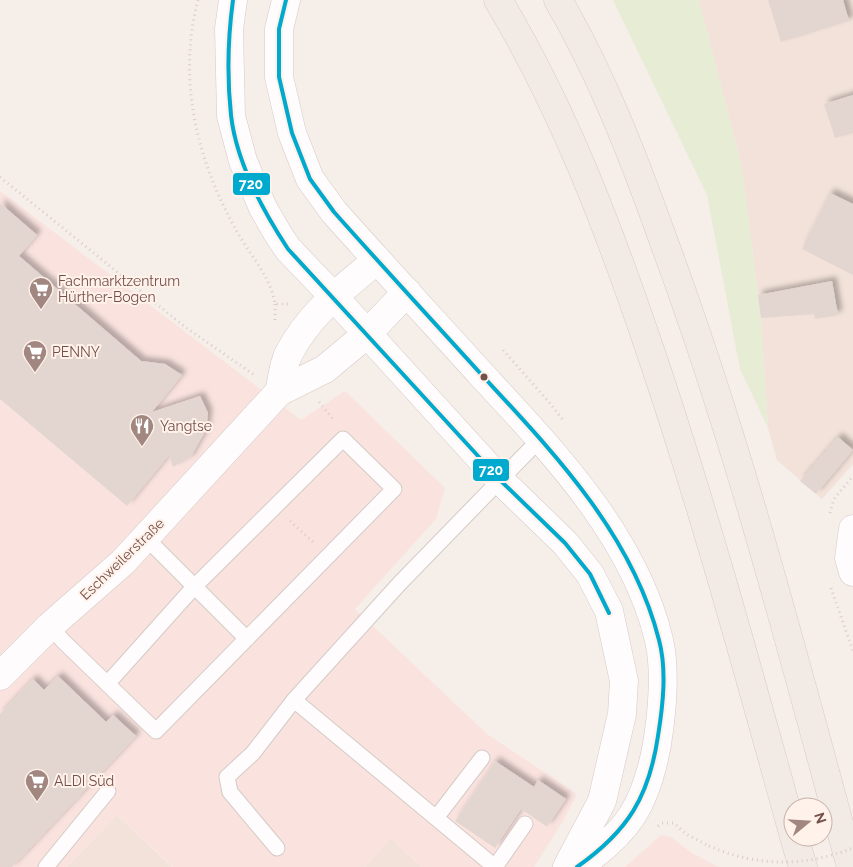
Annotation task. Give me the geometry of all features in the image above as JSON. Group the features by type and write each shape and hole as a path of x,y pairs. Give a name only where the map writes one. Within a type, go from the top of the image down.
{"main road":[{"path":"233,0 229,30 228,79 230,116 243,161 263,208 288,249 501,481 565,543 590,574 609,612 618,645 624,681 622,714 602,801 567,867"},
{"path":"286,0 279,29 279,77 292,133 310,179 334,212 540,439 588,500 610,532 636,576 660,642 661,721 644,795 625,828 602,850 577,867"},
{"path":"498,0 554,104 599,205 628,286 677,429 706,523 783,797"},
{"path":"558,0 574,26 629,145 693,318 743,482 851,867"},
{"name":"Eschweilerstraße","path":"279,392 288,357 306,324 333,296 377,260"},
{"name":"Eschweilerstraße","path":"0,676 50,626 123,562 279,392 325,369 367,334 408,292"},
{"path":"853,529 850,558 853,572"},
{"path":"797,847 803,867"}],"lane":[{"path":"50,626 62,641 156,731 394,489 342,439 194,587 108,683"},
{"path":"277,848 230,792 227,777 253,753 294,700 400,583 540,439"},
{"path":"146,538 247,640"},
{"path":"294,700 495,867 525,824"},
{"path":"436,818 482,758"},
{"path":"46,867 108,791"}],"path":[{"path":"0,177 185,327 279,392"},
{"path":"317,400 334,419 342,439"},
{"path":"834,499 853,476"},
{"path":"275,507 328,557"},
{"path":"654,830 662,823 674,823 686,834 709,846 752,861 792,865 826,859 853,848"}],"shaded area":[{"path":"699,0 853,0 853,464 822,499 777,460 768,428 761,318 742,168"},
{"path":"0,191 301,420 345,391 445,488 436,519 355,609 487,734 577,794 563,821 534,867 421,867 391,839 365,867 173,867 117,815 67,867 0,867"},
{"path":"117,815 124,822 172,867 67,867"},
{"path":"661,835 671,837 692,853 718,867 625,867"},
{"path":"391,838 421,867 365,867"}],"green space":[{"path":"613,0 699,0 742,168 761,318 768,428 740,369 707,195"}],"building":[{"path":"768,0 843,0 849,21 781,42"},
{"path":"853,95 853,133 835,138 824,104"},
{"path":"830,193 853,204 853,275 802,249"},
{"name":"Fachmarktzentrum Hürther-Bogen","path":"0,203 37,235 19,256 141,361 165,364 182,375 152,412 200,396 208,413 206,430 190,458 173,467 169,455 127,506 0,399"},
{"path":"832,281 838,315 815,319 814,314 761,318 758,295"},
{"path":"838,437 853,450 816,494 800,481"},
{"name":"ALDI Süd","path":"58,676 106,722 113,715 136,736 12,867 0,867 0,714 33,679 44,690"},
{"path":"495,761 534,787 538,780 566,799 547,827 521,809 495,848 455,821"}],"transit line":[{"name":"720","path":"233,0 229,43 229,72 231,115 234,132 238,150 252,185 288,249 501,481 565,543 590,574 609,613"},
{"name":"720","path":"286,0 279,29 279,77 292,133 310,179 334,212 561,464 609,529 630,564 647,601 659,640 664,675 654,758 642,795 623,826 595,854 577,867"}],"place":[{"name":"Fachmarktzentrum Hürther-Bogen","path":"41,310"},
{"name":"PENNY","path":"35,373"},
{"name":"Yangtse","path":"142,447"},
{"name":"ALDI Süd","path":"37,802"}]}
